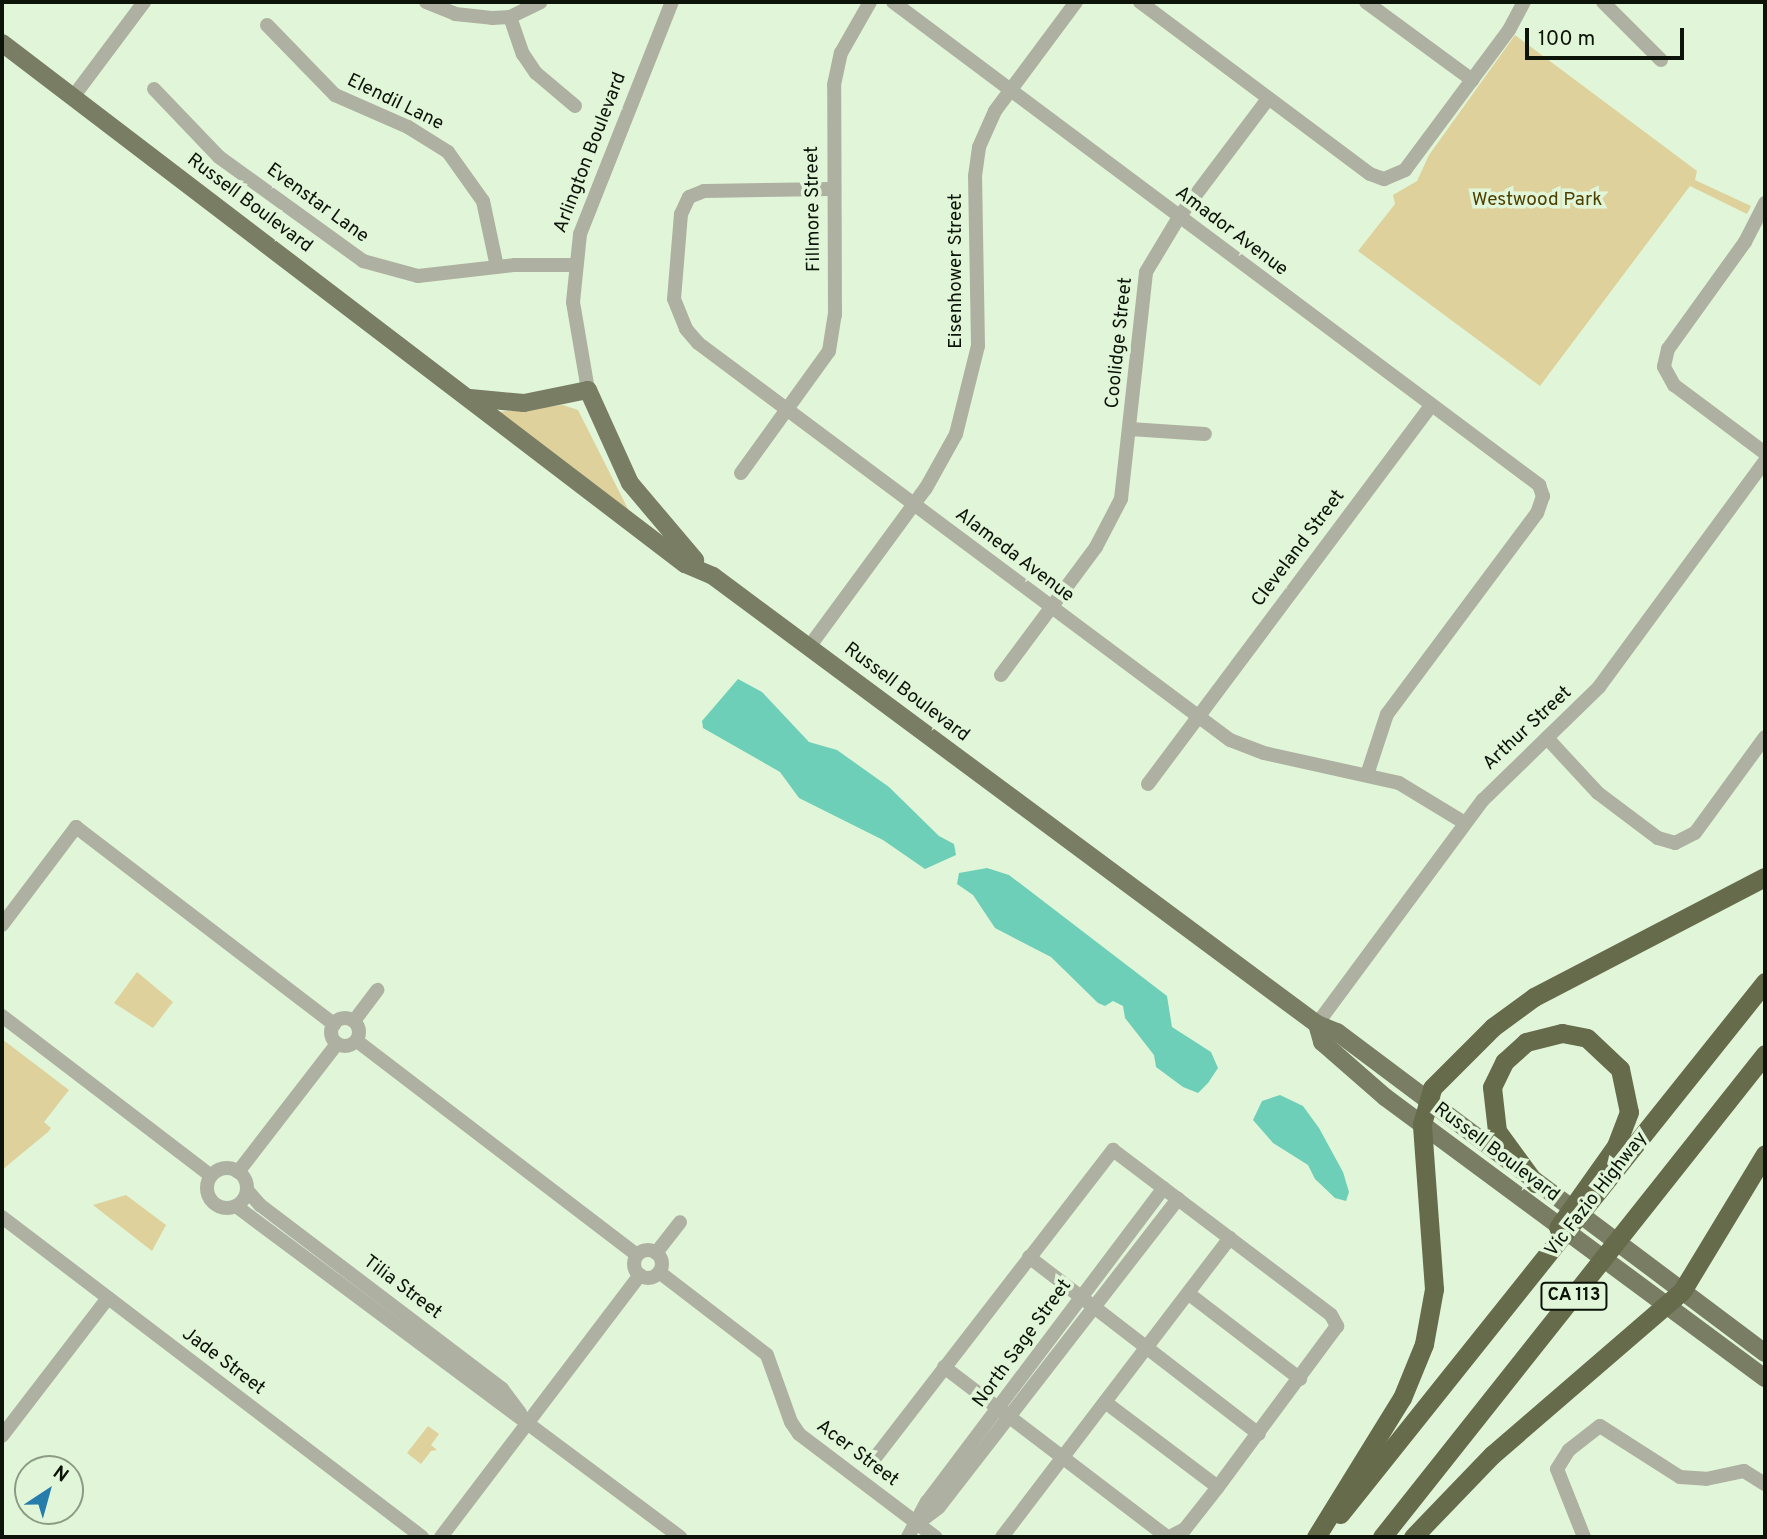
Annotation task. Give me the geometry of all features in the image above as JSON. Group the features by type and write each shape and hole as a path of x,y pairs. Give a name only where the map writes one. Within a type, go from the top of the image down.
{"highway":[{"path":"1319,1537 1402,1398 1426,1335 1434,1289 1422,1124 1425,1101 1472,1047 1534,997 1765,877"},
{"name":"Vic Fazio Highway","path":"1319,1537 1524,1287 1765,982"},
{"path":"1524,1287 1574,1201 1615,1146 1629,1112 1620,1069 1606,1051 1587,1038 1562,1033 1526,1042 1504,1062 1492,1087 1497,1131 1543,1188"},
{"name":"CA 113","path":"1382,1537 1765,1054"},
{"path":"1413,1537 1492,1455 1682,1291 1765,1154"}],"main road":[{"name":"Russell Boulevard","path":"2,43 685,564 713,576 1317,1024 1337,1031 1425,1101 1765,1353"},
{"path":"470,398 516,403 588,390"},
{"name":"Arlington Boulevard","path":"588,390 630,482 661,524 713,576"},
{"name":"Russell Boulevard","path":"1317,1024 1322,1042 1422,1124 1765,1378"}],"street":[{"path":"73,97 144,2"},
{"path":"426,2 472,18 510,17 541,2"},
{"name":"Fillmore Street","path":"741,473 788,412 829,351 834,332 831,116 836,71 854,24 870,2"},
{"name":"Amador Avenue","path":"893,2 1179,218 1530,477 1543,496 1537,513 1387,714 1367,775"},
{"name":"Eisenhower Street","path":"809,647 914,505 950,448 974,376 980,318 977,158 986,126 1009,90 1076,2"},
{"path":"1140,2 1370,174 1384,179 1402,174 1472,80 1524,2"},
{"path":"1366,2 1472,80"},
{"path":"1602,2 1661,60"},
{"name":"Arlington Boulevard","path":"588,390 577,336 574,265 589,207 668,3"},
{"path":"510,17 523,54 536,74 575,106"},
{"name":"Elendil Lane","path":"267,25 335,95 408,127 448,152 484,201 497,267"},
{"name":"Evenstar Lane","path":"154,89 211,150 363,261 418,276 497,267 574,265"},
{"name":"Coolidge Street","path":"1001,675 1096,547 1121,499 1130,429 1138,315 1146,272 1179,218 1268,99"},
{"name":"Alameda Avenue","path":"832,189 704,191 688,197 681,214 674,286 678,315 698,343 1230,740 1264,753 1367,775 1415,789 1465,823"},
{"path":"1765,202 1745,242 1668,349 1664,367 1674,385 1765,453"},
{"name":"Cleveland Street","path":"1148,784 1431,405"},
{"path":"1130,429 1205,434"},
{"name":"Arthur Street","path":"1317,1024 1465,823 1500,780 1599,687 1765,461"},
{"path":"1547,738 1598,793 1658,838 1675,843 1695,833 1765,737"},
{"path":"2,925 76,827 334,1024"},
{"path":"354,1021 377,990"},
{"path":"2,1016 211,1176"},
{"path":"346,1018 354,1021 359,1028 356,1041 349,1046 337,1044 331,1032 334,1024 346,1018"},
{"path":"356,1041 637,1255"},
{"path":"238,1172 337,1044"},
{"path":"871,1463 944,1367 1029,1257 1113,1150 1335,1320 1336,1332 1259,1434 1185,1529 1168,1537 944,1367"},
{"path":"227,1168 238,1172 247,1190 236,1206 223,1208 212,1201 207,1189 211,1176 227,1168"},
{"name":"North Sage Street","path":"908,1537 927,1502 1004,1414 1088,1302 1164,1188"},
{"name":"Tilia Street","path":"247,1190 260,1205 502,1389 528,1422"},
{"name":"North Sage Street","path":"1088,1302 1178,1199"},
{"name":"Tilia Street","path":"236,1206 680,1537"},
{"name":"Jade Street","path":"2,1217 422,1537"},
{"path":"656,1253 680,1222"},
{"path":"1002,1537 1230,1238"},
{"path":"644,1250 656,1253 662,1264 659,1272 652,1277 640,1275 634,1266 637,1255 644,1250"},
{"path":"1029,1257 1259,1434"},
{"name":"Acer Street","path":"659,1272 767,1355 794,1429 935,1537"},
{"path":"441,1537 640,1275"},
{"path":"1189,1294 1300,1379"},
{"path":"2,1436 108,1298"},
{"path":"1105,1402 1218,1487"},
{"path":"1584,1537 1557,1469 1569,1450 1600,1426 1680,1477 1698,1479 1744,1471 1765,1485"}],"green space":[{"name":"Westwood Park","path":"1515,35 1697,171 1695,180 1751,206 1747,214 1690,186 1540,386 1358,251 1395,204 1393,195 1417,181 1429,155"},
{"path":"563,405 578,410 629,511 498,412"},
{"path":"137,972 173,1002 153,1028 114,1003"},
{"path":"2,1039 69,1090 44,1122 51,1128 48,1132 2,1170"},
{"path":"126,1195 166,1225 152,1251 93,1205"},
{"path":"428,1426 439,1434 431,1445 437,1450 431,1451 421,1464 407,1453"}],"water":[{"path":"738,679 762,692 809,742 837,750 889,787 939,836 954,844 956,855 925,869 883,840 799,798 780,772 703,728 702,721"},
{"path":"987,868 1009,875 1167,996 1172,1027 1211,1052 1218,1068 1198,1093 1183,1087 1156,1067 1154,1055 1125,1018 1123,1006 1113,1001 1105,1006 1098,1003 1051,957 995,928 973,895 957,884 959,873"},
{"path":"1280,1095 1303,1106 1319,1128 1343,1172 1349,1192 1346,1201 1335,1198 1315,1179 1308,1165 1273,1143 1253,1120 1262,1101"}]}
